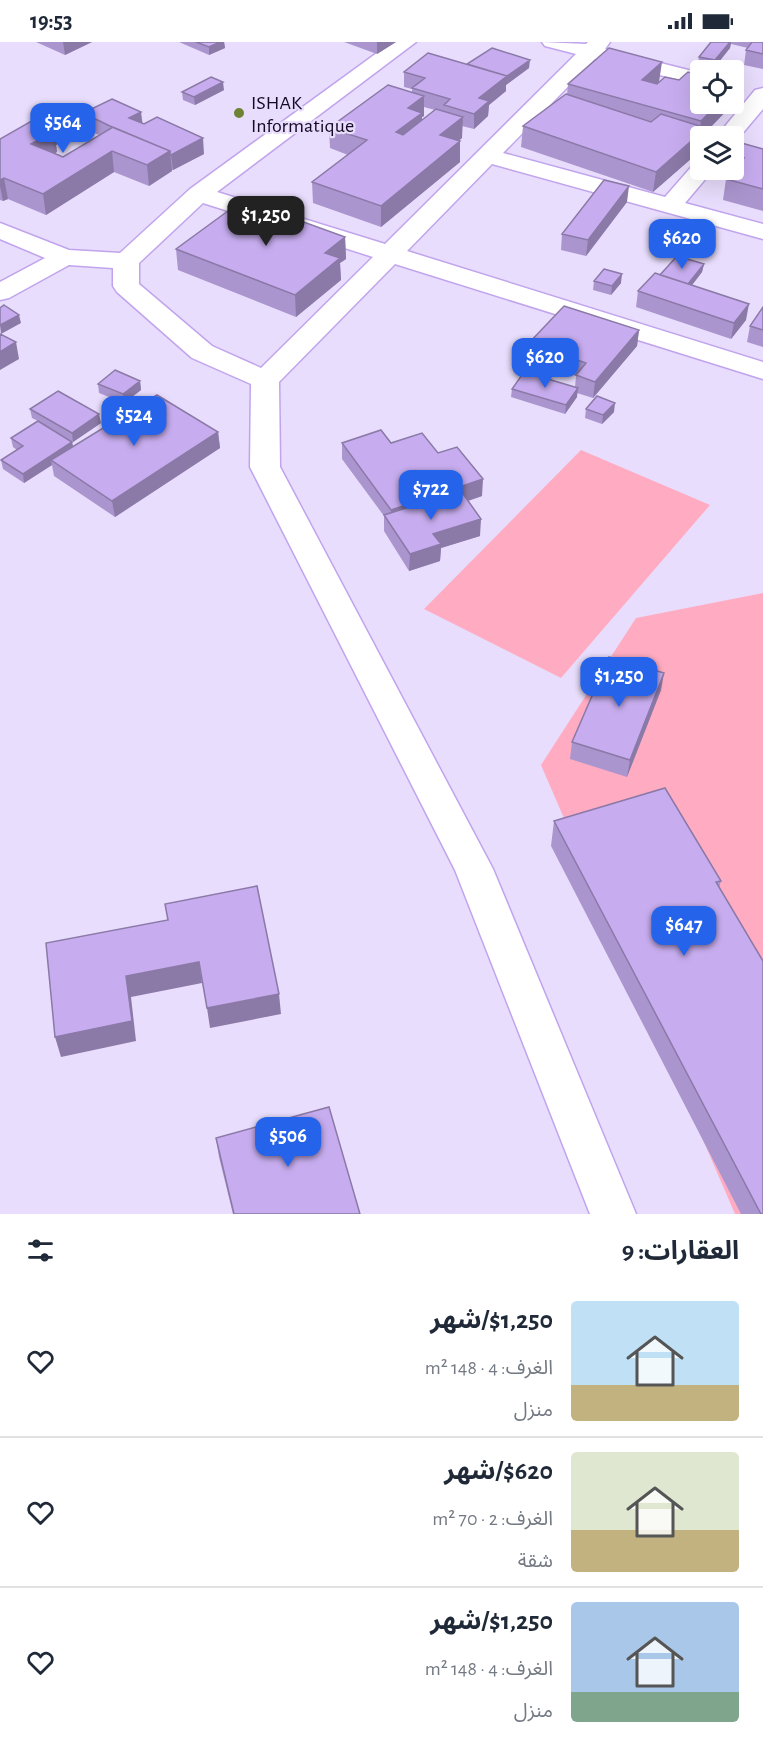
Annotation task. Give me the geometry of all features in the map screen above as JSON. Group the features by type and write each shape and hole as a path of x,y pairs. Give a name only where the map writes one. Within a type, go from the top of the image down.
{"street":[{"path":"0,230 65,257 126,261 199,194 406,42"},
{"path":"552,42 595,47 690,76"},
{"path":"595,47 265,380 265,467 474,868 613,1214"},
{"path":"735,126 756,93"},
{"path":"488,156 763,232"},
{"path":"670,206 692,180"},
{"path":"199,194 763,371"},
{"path":"0,292 65,257"},
{"path":"126,261 126,286 202,352 265,380"}],"shaded area":[{"path":"581,450 710,505 561,678 424,609"},
{"path":"763,593 763,1214 735,1214 541,765 636,618"}],"building":[{"path":"196,42 220,42 209,47"},
{"path":"711,42 730,42 715,60 699,57"},
{"path":"752,42 763,42 763,54 746,50"},
{"path":"492,48 530,60 507,76 467,64"},
{"path":"609,48 662,62 642,80 657,84 665,77 679,80 690,72 690,114 708,114 701,121 568,84"},
{"path":"428,53 507,76 479,98 489,101 474,114 444,105 450,99 412,88 425,78 404,72"},
{"path":"211,77 223,82 194,97 182,92"},
{"path":"388,85 424,96 408,108 422,113 396,132 403,135 436,109 463,117 440,135 460,141 381,206 312,182 367,140 329,128"},
{"path":"566,94 651,122 661,114 700,126 690,126 690,142 656,172 523,126"},
{"path":"112,99 141,112 129,118 144,124 157,117 203,138 171,155 170,151 83,113"},
{"path":"56,107 72,113 45,128 54,132 31,144 63,157 113,127 170,151 147,165 112,151 43,194 4,178 0,180 0,139"},
{"path":"744,144 763,149 763,189 730,180 744,180"},
{"path":"604,180 629,186 588,240 562,234"},
{"path":"243,200 345,237 325,253 340,258 295,295 176,249"},
{"path":"677,256 704,264 688,284 660,275"},
{"path":"604,269 622,274 612,286 594,281"},
{"path":"655,273 749,304 734,323 638,291"},
{"path":"4,305 19,315 0,325 0,308"},
{"path":"564,306 639,330 595,382 576,375 586,363 529,343"},
{"path":"763,307 763,330 750,326"},
{"path":"0,334 16,342 0,352"},
{"path":"115,370 140,381 123,394 98,384"},
{"path":"524,372 578,388 566,405 512,389"},
{"path":"58,391 99,414 72,433 30,409"},
{"path":"157,395 218,432 112,501 51,460"},
{"path":"597,396 615,403 603,415 586,409"},
{"path":"38,421 72,442 23,474 1,460 23,446 11,438"},
{"path":"381,430 391,443 422,433 438,453 457,447 483,479 391,510 342,443"},
{"path":"461,491 481,519 433,534 441,544 410,554 384,515"},
{"path":"609,657 664,673 630,760 572,742"},
{"path":"665,788 721,881 716,882 763,961 763,1214 554,821"},
{"path":"257,886 279,994 207,1008 199,962 126,976 132,1021 55,1037 46,943 168,920 165,904"},
{"path":"329,1107 360,1214 234,1214 216,1138"}],"place":[{"name":"ISHAK Informatique","path":"239,113"}]}
